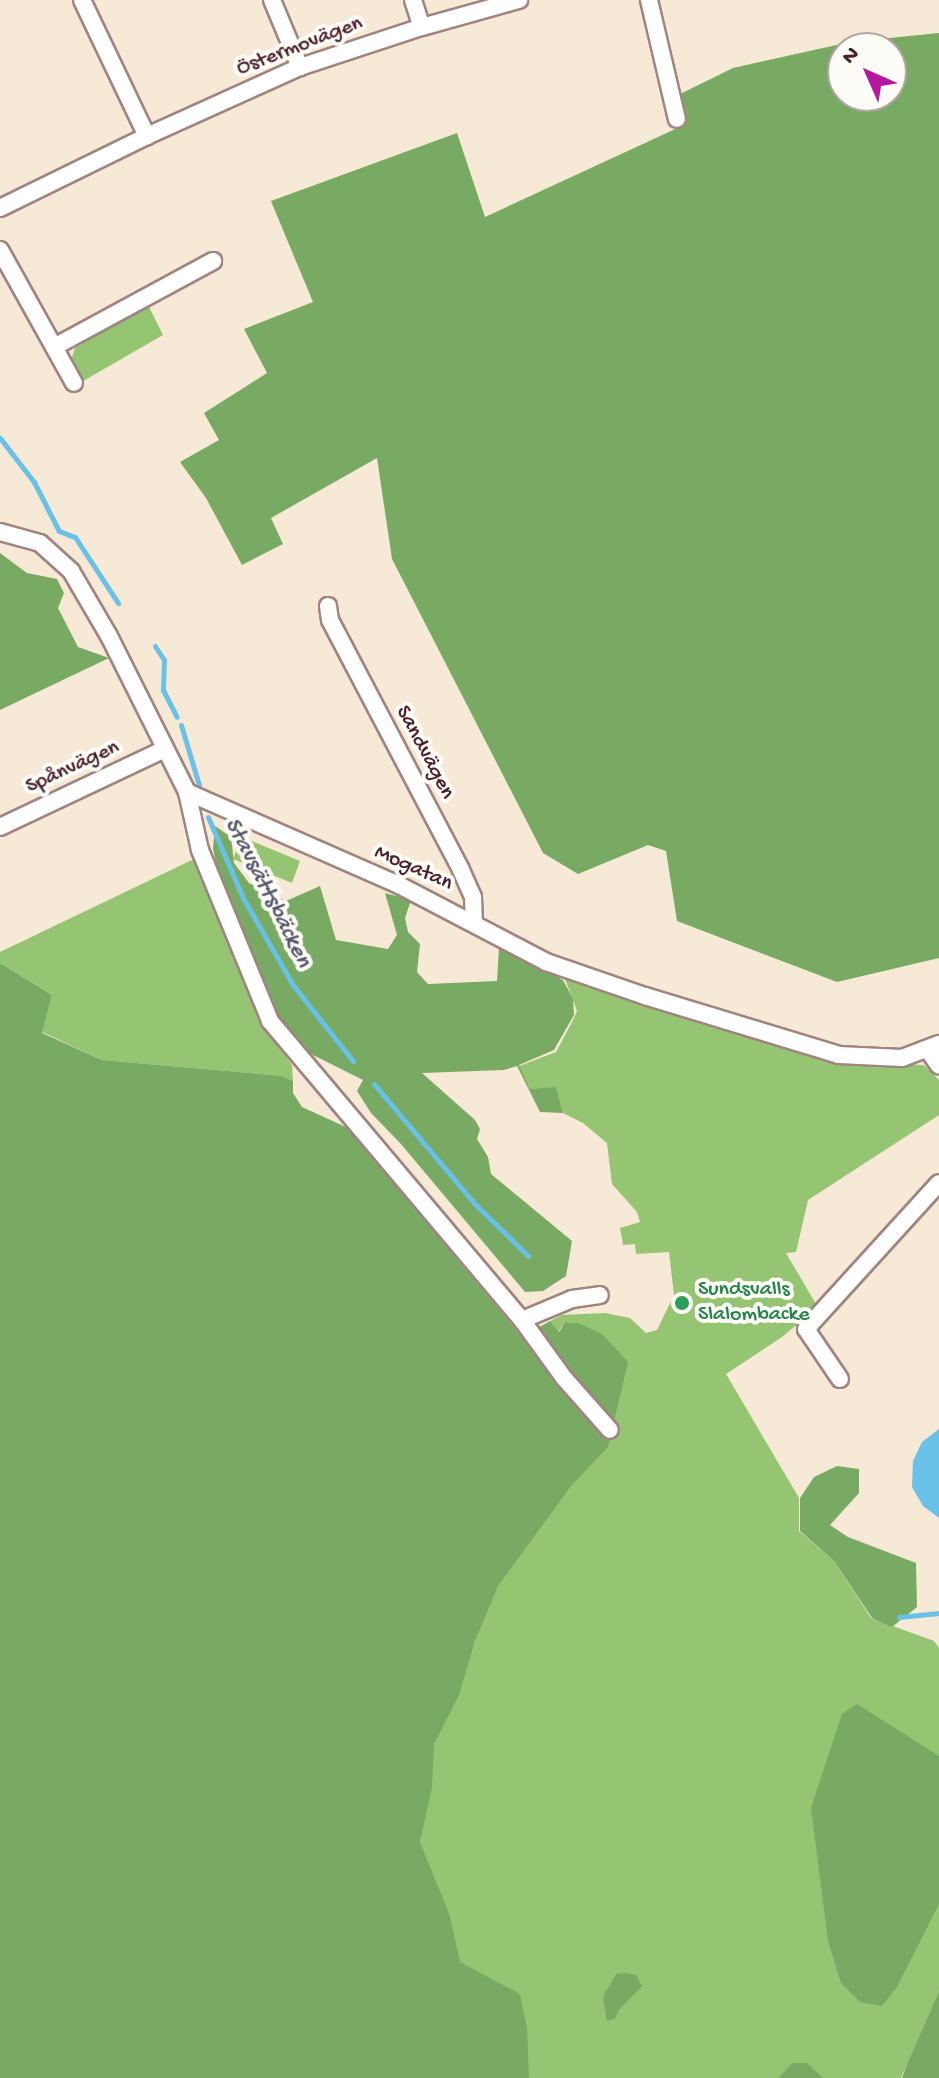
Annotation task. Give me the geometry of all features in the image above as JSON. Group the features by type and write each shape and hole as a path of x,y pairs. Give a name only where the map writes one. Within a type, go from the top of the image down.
{"street":[{"path":"82,0 147,136"},
{"path":"272,0 300,67"},
{"path":"413,0 422,27"},
{"name":"Östermovägen","path":"0,208 147,136 300,67 422,27 519,0"},
{"path":"649,0 677,119"},
{"path":"0,250 74,383"},
{"path":"54,347 213,261"},
{"path":"0,532 40,543 71,571 109,636 187,792 200,850 270,1021 522,1320 564,1378 610,1430"},
{"name":"Sandvägen","path":"328,606 330,620 467,884 473,897 474,922"},
{"name":"Spånvägen","path":"0,827 165,749"},
{"name":"Mogatan","path":"187,792 399,885 546,962 839,1055 902,1058 934,1047"},
{"path":"934,1047 939,1066"},
{"path":"840,1379 806,1329 939,1183"},
{"path":"522,1320 572,1299 600,1295"}],"green space":[{"path":"939,33 939,958 837,982 677,921 666,851 648,845 578,874 543,853 392,559 377,458 271,518 283,544 242,565 206,498 180,462 219,440 204,413 267,373 244,329 313,302 271,201 457,133 485,217 684,125 678,95 733,68 827,47 827,112 907,112 907,36"},
{"path":"148,305 163,335 78,384 70,364 75,348"},
{"path":"0,553 27,573 57,579 64,593 58,608 78,647 109,658 0,710"},
{"path":"215,826 231,837 234,863 249,883 286,901 320,886 336,940 388,949 397,935 385,893 411,900 405,918 408,932 420,944 417,972 428,984 497,981 499,947 563,980 573,999 574,1015 554,1050 519,1065 530,1089 556,1087 563,1113 540,1112 517,1066 504,1070 422,1073 475,1120 480,1129 477,1139 488,1157 491,1174 572,1241 566,1276 543,1291 525,1292 401,1144 371,1113 357,1091 363,1080 305,1051 273,1009 217,869 213,848"},
{"path":"242,837 300,861 292,883 233,859"},
{"path":"194,859 260,1021 292,1065 293,1081 283,1076 102,1060 42,1032 52,995 0,963 0,952"},
{"path":"0,963 52,995 42,1033 102,1060 283,1076 293,1081 293,1093 302,1107 348,1128 522,1337 550,1321 559,1332 565,1322 578,1323 602,1334 628,1362 608,1447 571,1486 498,1586 475,1641 459,1695 434,1744 432,1787 420,1842 450,1916 460,1962 520,1994 527,2028 529,2078 0,2078"},
{"path":"565,979 691,1015 900,1064 924,1065 939,1080 939,1115 808,1200 796,1252 786,1253 816,1304 811,1313 782,1337 726,1374 799,1498 799,1531 834,1561 871,1618 934,1641 939,1648 939,1991 901,2078 529,2078 459,1962 420,1842 434,1744 475,1641 578,1323 565,1322 558,1332 550,1321 562,1315 605,1313 630,1318 646,1333 657,1330 674,1295 669,1252 636,1254 635,1244 623,1245 620,1228 640,1222 637,1212 612,1184 607,1143 583,1123 563,1113 556,1088 530,1089 519,1066 556,1052 572,1022 577,1011"},
{"path":"837,1466 859,1469 859,1493 830,1525 848,1537 916,1563 917,1607 892,1627 872,1618 834,1561 800,1531 800,1498 814,1477"},
{"path":"857,1704 939,1756 939,1904 897,1987 882,2006 860,2002 841,1983 828,1941 811,1808 842,1714"},
{"path":"616,1974 636,1975 642,1986 619,2010 615,2019 607,2021 603,1997"},
{"path":"939,1991 939,2078 902,2078 907,2064"},
{"path":"792,2063 807,2063 823,2078 779,2078"}],"water":[{"path":"939,1429 939,1518 923,1506 912,1487 913,1461 922,1442"}],"waterway":[{"name":"Stavsättsbäcken","path":"0,438 34,482 59,531 75,537 118,603"},
{"name":"Stavsättsbäcken","path":"155,646 164,660 163,690 177,717"},
{"name":"Stavsättsbäcken","path":"181,725 199,785"},
{"name":"Stavsättsbäcken","path":"208,817 243,898 293,985 353,1061"},
{"name":"Stavsättsbäcken","path":"374,1084 476,1205 528,1256"},
{"path":"899,1617 939,1613"}],"place":[{"name":"Sundsvalls Slalombacke","path":"682,1303"}]}
